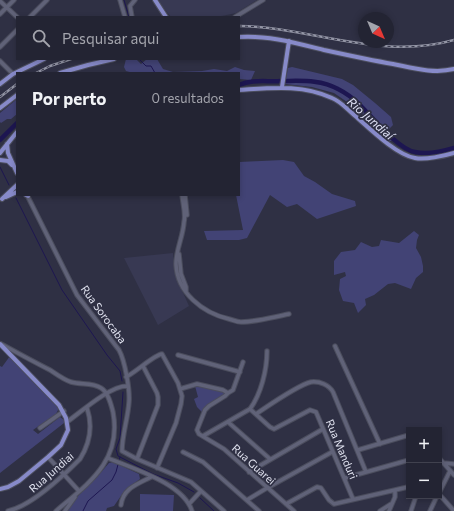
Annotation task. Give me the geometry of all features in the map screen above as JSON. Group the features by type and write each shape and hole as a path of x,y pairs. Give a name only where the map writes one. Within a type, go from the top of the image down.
{"main road":[{"path":"154,0 165,16"},
{"path":"240,37 249,36 289,41 356,57 421,70 442,71 454,69"},
{"path":"282,86 282,78 289,41"},
{"path":"17,72 42,60"},
{"path":"64,72 110,60"},
{"path":"0,84 16,73"},
{"path":"240,90 282,86 308,90 334,99 396,149 415,159 432,158 454,153"},
{"path":"0,108 16,96"},
{"path":"0,153 16,133"},
{"path":"7,144 8,153 16,171"},
{"path":"0,160 8,161 13,166"},
{"path":"1,199 16,186"},
{"path":"1,199 16,193"},
{"path":"0,344 54,398 64,411 68,430 64,441 48,457 19,481 8,487 0,489"}],"street":[{"path":"0,14 14,0"},
{"path":"31,16 47,0"},
{"path":"120,0 125,16"},
{"path":"132,16 130,6 136,0"},
{"path":"237,16 263,0"},
{"path":"0,1 16,17"},
{"path":"0,48 16,31"},
{"path":"0,61 13,74"},
{"name":"Rua Sorocaba","path":"28,196 77,295 121,354 129,400 122,446 123,453 137,459"},
{"path":"184,196 185,220 183,232 178,245 176,266 180,281 194,302 218,316 240,322 289,314"},
{"path":"0,344 71,382 101,388 106,393 112,409 114,423 112,444 108,458 99,472 79,492 56,511"},
{"path":"335,346 380,444"},
{"path":"243,362 233,390 205,410 197,427 197,430 201,435 250,410 257,397 265,371 267,351"},
{"path":"126,377 162,354 180,389 182,396 180,413 157,468"},
{"path":"178,355 240,372"},
{"path":"143,366 157,393 158,405 137,459 188,480 224,511"},
{"path":"256,414 311,382 322,383 332,389 366,472"},
{"path":"180,389 197,384 223,390 228,393"},
{"path":"67,422 106,393 119,387 127,386"},
{"name":"Rua Jundiai","path":"8,511 28,503 80,459 88,442 91,423 87,408"},
{"name":"Rua Manduri","path":"250,410 274,429 310,410 314,411 318,416 353,499"},
{"path":"40,428 64,411"},
{"path":"228,422 270,459"},
{"path":"250,472 323,429"},
{"name":"Rua Guarei","path":"201,435 224,449 294,511"},
{"path":"358,450 406,436"},
{"path":"183,452 203,462 259,511"},
{"path":"247,500 332,452"},
{"path":"48,457 79,492"},
{"path":"108,458 151,477 177,491 189,504 192,511"},
{"path":"345,478 406,461"},
{"path":"442,462 454,475"},
{"path":"444,464 454,464"},
{"path":"442,486 450,471"},
{"path":"121,505 122,498 126,491 151,477"},
{"path":"286,504 317,487 322,488 329,500 334,504 406,487"},
{"path":"389,511 395,497 395,490"},
{"path":"189,504 201,491"},
{"path":"65,511 79,492"},
{"path":"442,498 454,511"},
{"path":"411,511 415,499"},
{"path":"430,511 436,499"},
{"path":"380,511 392,504"}],"shaded area":[{"path":"157,0 257,0 236,13 222,16 170,16"},
{"path":"126,60 137,60 141,64 146,60 158,60 163,69 173,72 130,72 126,71 124,67"},
{"path":"235,67 255,71 251,80 240,79 240,72 173,72 214,69 227,71"},
{"path":"292,67 342,79 353,85 391,117 393,125 388,130 394,136 391,141 389,141 383,133 353,106 334,93 312,87 285,84 288,68"},
{"path":"16,100 16,115 11,119 7,119 1,123 0,113"},
{"path":"283,160 294,162 304,176 332,194 355,201 356,206 317,219 297,204 287,207 270,195 247,238 239,240 207,240 204,231 243,230 236,196 240,196 240,162"},
{"path":"414,231 419,235 416,248 421,257 423,272 416,278 411,289 395,283 388,284 374,295 365,299 366,305 358,313 354,303 343,301 339,290 340,279 346,276 345,272 334,275 334,261 341,252 355,250 361,242 372,247 379,246 381,240 399,243"},
{"path":"173,253 176,277 189,306 158,325 124,258"},
{"path":"10,356 59,408 56,414 33,430 38,434 60,417 64,420 64,423 0,473 0,366 2,367"},
{"path":"195,386 201,386 226,393 208,405 202,412 197,407 194,399 198,397"},
{"path":"113,462 139,474 140,479 125,490 114,506 107,508 106,511 67,511 73,501 109,463"},
{"path":"140,494 174,495 173,511 140,511"}],"waterway":[{"path":"124,0 129,16"},
{"path":"140,60 146,66 151,66 154,72"},
{"name":"Rio Jundiaí","path":"240,85 260,81 303,81 317,82 331,86 353,98 379,125 408,150 420,153 430,153 454,148"},
{"name":"Rio Jundiaí","path":"0,140 16,124"},
{"path":"0,167 9,185"},
{"path":"16,198 62,290 107,355 120,371 122,381"},
{"path":"123,392 120,438 116,449 118,456 153,474 178,483 194,492"},
{"path":"83,511 88,501 112,480 120,457"},
{"path":"200,498 214,511"}],"railway":[{"path":"240,26 266,28 373,45 400,47 427,45 454,40"},
{"path":"38,72 68,60"},
{"path":"0,97 16,85"}]}
